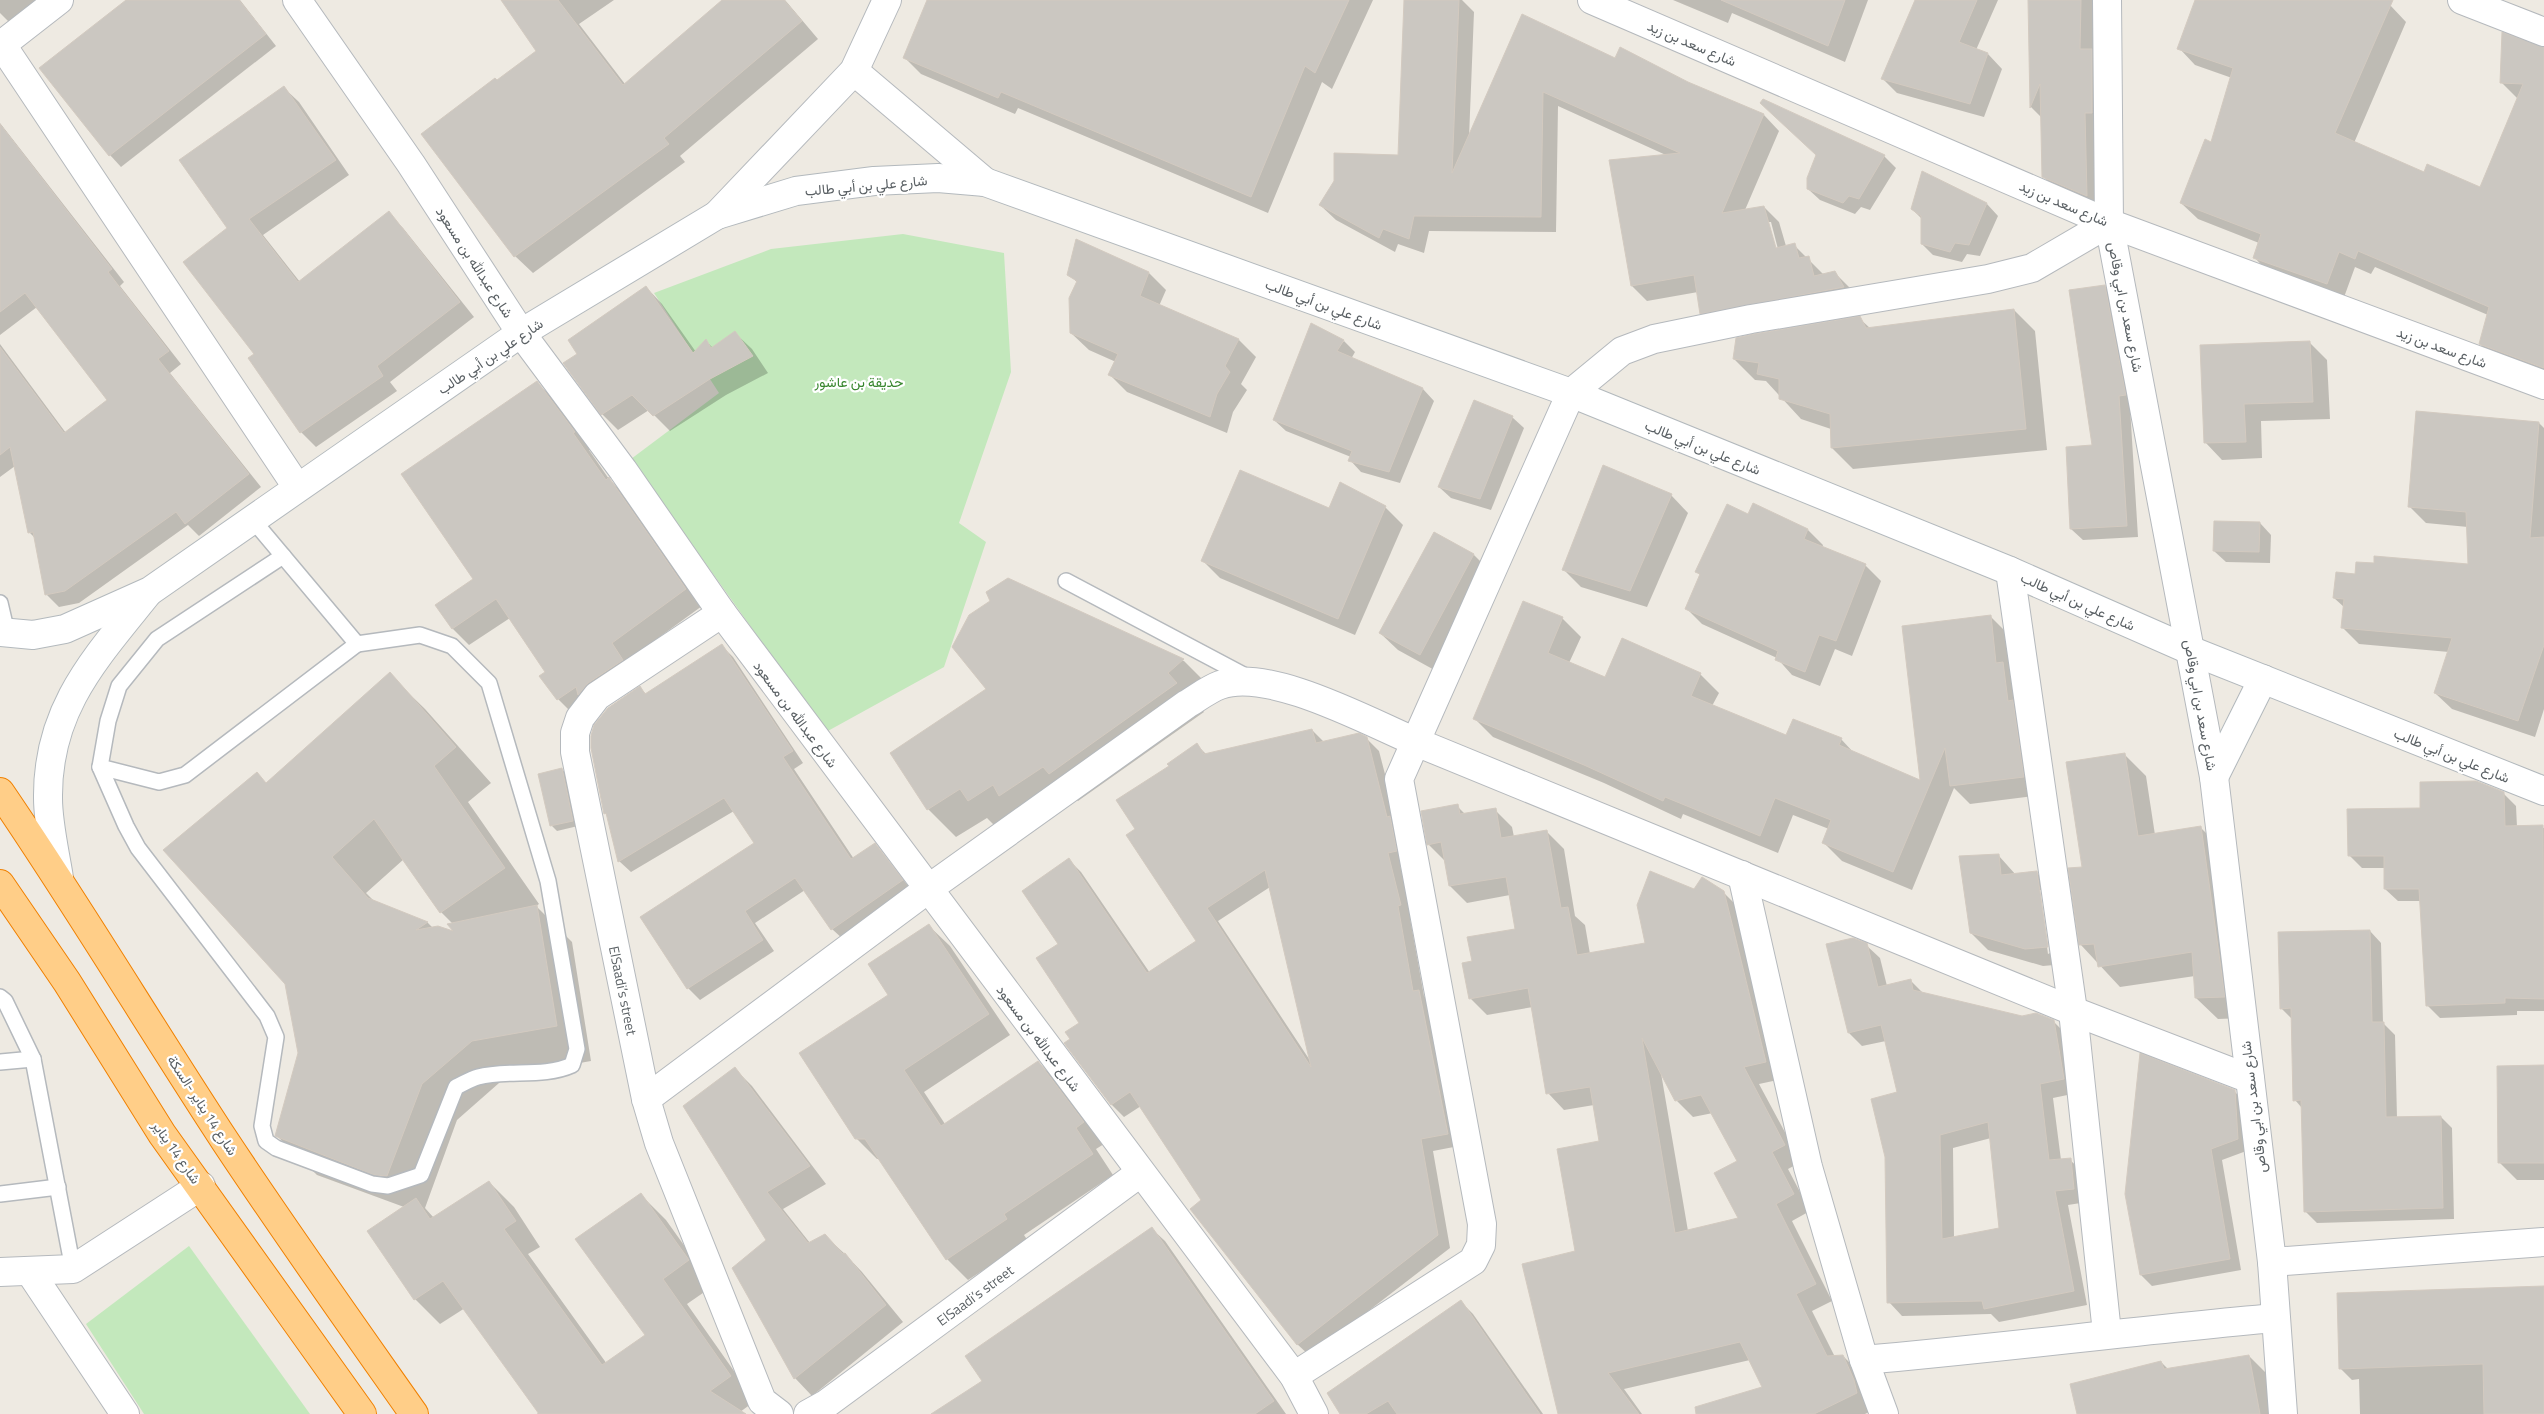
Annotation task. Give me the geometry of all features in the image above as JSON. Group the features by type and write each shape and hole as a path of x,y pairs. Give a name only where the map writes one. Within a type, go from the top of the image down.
{"highway":[{"name":"شارع 14 يناير -السكة","path":"0,792 59,878 229,1147 292,1242 414,1414"},
{"name":"شارع 14 يناير","path":"0,884 67,982 162,1134 201,1186 362,1414"}],"street":[{"path":"59,0 1,45 297,487"},
{"name":"شارع عبدالله بن مسعود","path":"298,0 411,164 521,334 623,470 722,613 1294,1376 1314,1414"},
{"path":"717,215 854,71 887,0"},
{"name":"شارع سعد بن زيد","path":"1592,0 2109,223 2544,385"},
{"name":"شارع سعد بن ابي وقاص","path":"2107,0 2109,223 2192,651 2214,777 2272,1262 2282,1414"},
{"path":"2462,0 2544,32"},
{"path":"854,71 985,182"},
{"name":"شارع علي بن أبي طالب","path":"3,632 33,635 65,629 150,591 297,487 521,334 717,215 796,191 874,181 938,178 985,182 1571,394 2010,571 2192,651 2544,791"},
{"path":"1294,1376 1472,1262 1481,1245 1482,1224 1400,793 1399,779 1571,394 1622,351 1654,338 1751,319 1988,278 2032,268 2109,223"},
{"path":"2010,571 2073,1011 2106,1333"},
{"name":"شارع علي بن أبي طالب","path":"59,878 48,799 52,752 60,723 71,696 91,663 150,591"},
{"name":"ElSaadi’s street","path":"722,613 597,696 580,718 575,733 576,752 646,1099 659,1143 762,1401 779,1414"},
{"path":"2214,777 2263,679"},
{"path":"646,1099 928,889 1187,704 1220,684 1253,680 1321,701 1416,742 2073,1011 2250,1079"},
{"path":"1742,875 1808,1167 1864,1360 1884,1414"},
{"name":"ElSaadi’s street","path":"808,1414 826,1404 1140,1173"},
{"path":"0,1272 74,1269 201,1186"},
{"path":"2272,1262 2544,1242"},
{"path":"30,1272 125,1414"},
{"path":"1864,1360 1971,1351 2106,1333 2275,1318"}],"lane":[{"path":"252,519 357,644"},
{"path":"100,767 159,782 185,775 357,644 420,635 452,646 489,683 548,881 577,1049 572,1065 558,1071 502,1073 477,1077 456,1087 421,1174 388,1186 372,1184 276,1148 266,1141 262,1126 276,1037 266,1016 138,848 126,826 100,767 108,722 119,686 157,639 283,556"},
{"path":"1066,581 1253,680"},
{"path":"0,603 3,632"},
{"path":"0,997 5,1001 33,1059 74,1269"},
{"path":"0,1062 33,1059"},
{"path":"0,1194 58,1187"}],"green space":[{"name":"حديقة بن عاشور","path":"903,234 1004,253 1011,372 959,523 986,542 944,667 826,732 631,459 719,393 654,293 771,249"},
{"path":"189,1246 310,1414 144,1414 86,1324"}],"building":[{"path":"126,0 239,0 266,34 109,156 39,68"},
{"path":"501,0 558,0 623,85 722,0 784,0 802,21 664,138 669,144 514,257 421,134 495,78 497,80 536,51"},
{"path":"927,0 1349,0 1315,73 1305,66 1251,197 1001,92 998,98 903,58"},
{"path":"1404,0 1459,0 1452,173 1522,14 1615,58 1620,47 1688,82 1764,114 1722,213 1764,206 1776,248 1795,243 1799,258 1809,256 1814,276 1835,271 1844,287 1700,314 1694,275 1631,286 1609,160 1680,153 1543,92 1541,217 1414,216 1409,239 1383,229 1379,238 1319,205 1334,181 1334,153 1398,155"},
{"path":"1721,0 1845,0 1828,46"},
{"path":"1915,0 1977,0 1959,42 1988,53 1970,104 1881,79"},
{"path":"2028,0 2081,0 2080,49 2092,49 2092,113 2085,113 2087,196 2042,177 2040,84 2030,108"},
{"path":"2195,0 2393,0 2335,133 2424,172 2427,164 2480,187 2523,84 2500,83 2502,32 2544,47 2544,368 2479,344 2489,307 2358,251 2355,259 2339,252 2327,284 2253,258 2261,234 2180,203 2205,139 2211,142 2233,68 2177,49"},
{"path":"284,86 336,160 249,219 298,282 389,211 460,302 377,366 383,376 300,433 248,358 254,354 183,262 227,228 179,160"},
{"path":"1763,99 1885,155 1859,199 1849,196 1843,203 1807,189 1807,178 1816,155 1760,103"},
{"path":"0,124 112,269 108,272 169,351 158,359 249,474 185,524 176,512 65,591 45,595 33,532 28,533 10,447 0,455 0,347 64,433 107,400 25,293 0,312"},
{"path":"1922,171 1987,203 1969,245 1955,243 1950,252 1921,244 1921,216 1911,209"},
{"path":"1076,239 1149,272 1140,296 1239,339 1225,366 1230,372 1217,394 1210,417 1108,375 1118,354 1070,333 1069,298 1077,281 1067,275"},
{"path":"2105,285 2126,395 2119,396 2127,526 2070,529 2066,447 2092,445 2069,290"},
{"path":"646,286 693,353 706,339 711,348 735,331 753,356 710,379 653,416 632,395 601,415 563,363 577,354 568,340"},
{"path":"2014,309 2026,429 1831,448 1830,414 1779,399 1779,379 1757,374 1759,363 1733,359 1736,338 1754,334 1860,316 1866,328"},
{"path":"1311,323 1344,340 1337,351 1423,388 1389,472 1348,461 1352,451 1273,420"},
{"path":"2310,341 2313,402 2244,404 2246,442 2204,443 2200,345"},
{"path":"537,381 575,432 573,433 606,480 609,477 686,589 612,643 623,660 588,683 578,695 576,687 557,700 539,676 545,672 496,599 452,629 435,605 473,579 401,474"},
{"path":"1474,400 1513,416 1480,499 1438,487"},
{"path":"2416,411 2539,422 2530,538 2544,537 2544,645 2518,721 2434,693 2452,638 2341,628 2344,599 2333,598 2336,572 2355,574 2356,562 2374,563 2374,556 2468,564 2466,512 2408,507"},
{"path":"1603,465 1672,494 1630,591 1562,570"},
{"path":"1240,470 1329,508 1340,482 1386,506 1338,619 1201,561"},
{"path":"1753,503 1808,529 1804,539 1866,564 1836,641 1819,635 1805,672 1775,660 1778,651 1685,609 1700,574 1695,572 1727,504 1748,514"},
{"path":"2214,521 2260,522 2259,552 2213,551"},
{"path":"1434,532 1474,554 1420,655 1379,633"},
{"path":"1008,578 1184,659 1168,673 1177,683 1049,774 1043,767 999,796 993,785 968,801 960,789 927,810 890,753 986,689 952,647 969,615 990,601 986,592"},
{"path":"1523,601 1563,617 1548,653 1605,677 1622,638 1701,673 1691,696 1786,735 1793,719 1842,738 1839,745 1920,780 1902,626 1991,615 1996,663 2003,662 2008,701 2013,700 2024,777 1950,786 1945,748 1893,872 1822,843 1831,820 1775,798 1760,836 1665,797 1663,801 1584,765 1473,719"},
{"path":"722,644 793,751 783,757 851,859 875,843 903,880 831,930 795,878 745,911 763,940 687,989 640,917 754,843 724,798 618,862 606,813 604,814 591,748 591,736 594,725 608,708 640,686 645,694"},
{"path":"390,672 456,747 434,766 505,868 440,913 374,819 332,857 368,898 428,922 416,930 438,926 453,931 447,924 537,905 557,1026 472,1041 422,1084 387,1176 374,1175 275,1136 298,1053 285,984 163,850 257,772 266,783"},
{"path":"1312,729 1316,743 1359,733 1367,737 1387,817 1390,816 1397,851 1388,853 1401,905 1398,906 1413,991 1419,990 1448,1134 1421,1139 1438,1235 1297,1345 1190,1209 1201,1200 1130,1092 1111,1105 1064,1043 1070,1039 1065,1032 1079,1023 1036,958 1058,944 1022,891 1069,858 1147,973 1196,941 1126,835 1135,829 1116,800 1169,766 1167,764 1197,743 1204,754","holes":["1265,870 1311,1067 1207,908"]},
{"path":"2125,753 2138,836 2201,826 2225,997 2195,998 2192,952 2098,967 2094,944 2079,945 2068,868 2082,867 2066,762"},
{"path":"562,768 573,821 550,826 538,774"},
{"path":"2476,781 2504,792 2505,826 2543,825 2544,999 2505,998 2505,1003 2426,1006 2419,889 2384,889 2384,856 2348,856 2347,809 2420,808 2420,782"},
{"path":"1458,804 1460,814 1496,808 1501,838 1547,830 1561,908 1568,907 1577,955 1645,943 1637,905 1650,871 1694,889 1702,877 1724,891 1766,1062 1744,1067 1785,1145 1772,1152 1794,1194 1776,1204 1816,1284 1796,1294 1827,1356 1843,1355 1854,1380 1857,1393 1814,1414 1696,1414 1695,1407 1762,1387 1740,1342 1608,1373 1639,1414 1558,1414 1522,1264 1575,1251 1557,1149 1599,1141 1590,1087 1546,1094 1528,988 1469,999 1462,963 1472,961 1467,937 1515,929 1506,877 1449,886 1441,842 1427,845 1421,811","holes":["1642,1038 1675,1101 1701,1095 1737,1161 1714,1173 1738,1218 1675,1233"]},
{"path":"1999,854 2001,875 2037,871 2048,947 2025,949 1970,933 1959,856"},
{"path":"929,924 989,1014 904,1070 941,1126 1038,1061 1084,1122 1076,1128 1093,1154 1004,1214 1007,1219 946,1260 865,1139 855,1139 799,1053 888,995 868,964"},
{"path":"2370,930 2372,1022 2384,1022 2386,1117 2441,1116 2443,1208 2304,1212 2301,1100 2293,1101 2291,1008 2280,1009 2278,932"},
{"path":"1853,938 1867,943 1878,987 1911,979 1913,990 2022,1016 2036,1013 2054,1020 2064,1079 2040,1084 2049,1160 2071,1158 2074,1189 2055,1191 2074,1291 1984,1309 1982,1301 1887,1303 1885,1157 1871,1099 1897,1092 1881,1025 1848,1033 1826,944","holes":["1988,1122 1999,1228 1942,1239 1940,1135"]},
{"path":"2140,1053 2235,1090 2238,1139 2211,1149 2230,1259 2140,1275 2125,1194"},
{"path":"2544,1065 2544,1163 2498,1163 2497,1066"},
{"path":"735,1067 810,1166 767,1192 808,1243 825,1234 843,1254 845,1253 886,1305 794,1379 732,1268 766,1240 683,1106"},
{"path":"489,1181 516,1221 504,1229 602,1365 645,1335 575,1239 641,1193 689,1260 663,1279 731,1376 710,1391 746,1414 539,1414 443,1281 414,1300 367,1231 416,1198 430,1219"},
{"path":"1152,1227 1274,1401 1255,1414 931,1414 982,1381 965,1356"},
{"path":"2544,1286 2544,1414 2484,1414 2483,1364 2339,1369 2337,1293"},
{"path":"1461,1300 1540,1414 1397,1414 1388,1401 1366,1414 1340,1414 1327,1393"},
{"path":"2249,1355 2260,1414 2077,1414 2070,1384 2161,1361 2164,1369"}]}
